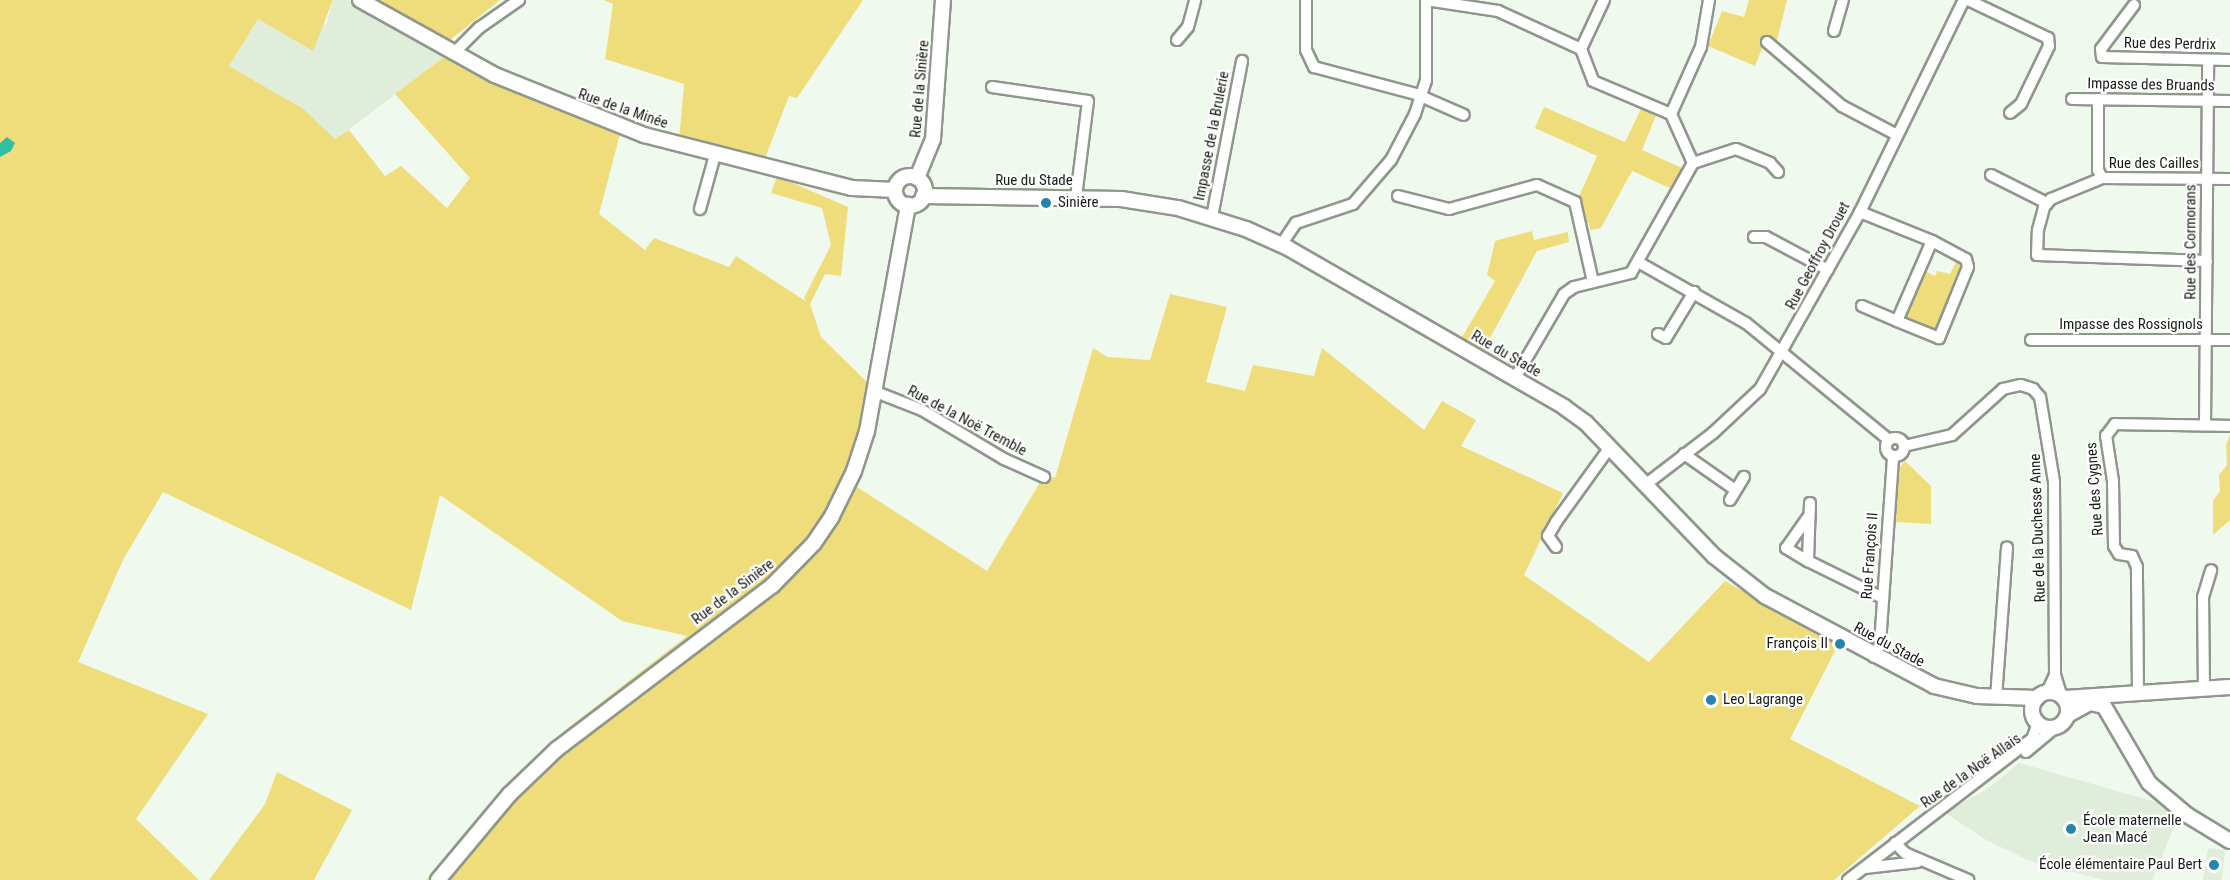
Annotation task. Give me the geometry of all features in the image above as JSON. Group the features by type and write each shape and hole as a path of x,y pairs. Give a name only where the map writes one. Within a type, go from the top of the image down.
{"street":[{"name":"Rue de la Minée","path":"360,0 453,54 588,115 716,155 852,188 895,190"},
{"path":"453,54 479,28 519,0"},
{"name":"Rue de la Sinière","path":"917,178 933,139 943,0"},
{"path":"1177,40 1188,27 1195,0"},
{"path":"1306,0 1306,50 1314,67 1422,97 1464,115"},
{"path":"1281,245 1296,223 1353,204 1373,184 1406,133 1422,97 1428,63 1426,0 1498,11 1581,49 1593,81 1671,114 1693,163"},
{"path":"1581,49 1604,0"},
{"path":"1671,114 1701,47 1709,0"},
{"path":"1834,31 1843,0"},
{"path":"1966,0 2048,38 2049,46 2021,104 2010,113"},
{"name":"Rue Geoffroy Drouet","path":"1645,485 1754,397 1782,352 1860,212 1966,0"},
{"name":"Rue des Perdrix","path":"2134,5 2101,49 2102,57 2230,60"},
{"path":"1767,42 1842,106 1897,135"},
{"name":"Rue des Cormorans","path":"2205,425 2208,60"},
{"name":"Impasse de la Brulerie","path":"1212,217 1242,61"},
{"path":"992,87 1088,95 1076,197"},
{"name":"Impasse des Bruands","path":"2072,99 2230,100"},
{"path":"2098,99 2098,170 2102,178"},
{"path":"1515,378 1564,294 1593,282 1631,273 1693,163 1736,149 1770,163 1779,172"},
{"path":"700,209 716,155"},
{"path":"1990,176 2047,203 2038,230 2037,255 2207,261"},
{"path":"902,177 917,178 924,188 923,196 908,206 897,199 895,190 902,177"},
{"name":"Rue des Cailles","path":"2047,203 2102,178 2230,179"},
{"path":"1398,196 1449,209 1537,185 1575,202 1593,282"},
{"name":"Rue du Stade","path":"923,196 1076,197 1147,202 1212,217 1281,245 1515,378 1571,413 1610,447 1737,578 1874,657 1934,686 1999,698 2042,695 2063,697"},
{"name":"Rue de la Sinière","path":"438,880 510,795 557,749 772,586 810,548 832,516 854,471 876,392 908,206"},
{"path":"1860,212 1932,241 1966,259 1968,267 1939,338 1862,306"},
{"path":"1754,237 1766,237 1828,270"},
{"path":"1897,321 1932,241"},
{"path":"1638,262 1723,307 1889,440"},
{"path":"1658,334 1666,338 1694,292"},
{"name":"Impasse des Rossignols","path":"2031,340 2230,340"},
{"name":"Rue de la Duchesse Anne","path":"1904,446 1953,435 2003,389 2012,386 2033,389 2040,397 2054,482 2055,675 2063,697"},
{"name":"Rue de la Noë Tremble","path":"876,392 921,411 1004,459 1044,477"},
{"name":"Rue des Cygnes","path":"2132,693 2137,567 2132,556 2119,554 2114,546 2113,481 2106,436 2115,424 2230,426"},
{"path":"1897,438 1904,446 1901,454 1893,456 1886,451 1889,440 1897,438"},
{"path":"1556,547 1548,536 1571,496 1610,447"},
{"path":"1684,454 1734,489"},
{"name":"Rue François II","path":"1874,657 1880,644 1893,456"},
{"path":"1730,500 1734,489 1744,477"},
{"path":"1808,561 1810,502"},
{"path":"1808,517 1786,548 1883,597"},
{"path":"1999,698 2007,547"},
{"path":"2204,689 2203,597 2211,570"},
{"name":"Rue de la Duchesse Anne","path":"2042,695 2055,675"},
{"path":"2068,715 2063,697 2230,687"},
{"path":"2109,711 2132,693"},
{"path":"2035,718 2042,695"},
{"name":"Rue du Stade","path":"1999,698 2055,728"},
{"path":"2055,728 2068,715 2090,703 2109,711 2125,746 2149,783 2187,815 2230,841"},
{"name":"Rue de la Noë Allais","path":"1848,880 2032,739 2035,718"},
{"name":"Rue de la Noë Allais","path":"1898,840 2055,728"},
{"path":"1898,840 1924,862 1968,880"},
{"path":"1884,851 1895,862"},
{"path":"1862,868 1895,862 1924,862"}],"shaded area":[{"path":"0,0 333,0 313,51 258,19 229,66 302,108 335,139 349,130 385,176 401,166 447,208 470,178 395,94 444,57 493,83 620,134 599,214 645,250 654,238 729,267 736,256 807,302 804,298 831,245 822,208 771,193 777,176 848,207 841,276 825,274 810,304 821,337 869,384 859,435 843,478 987,571 1045,474 1055,478 1093,348 1107,357 1150,360 1170,294 1227,307 1206,382 1245,391 1253,365 1314,376 1322,348 1424,430 1442,401 1476,420 1461,446 1563,493 1524,575 1649,662 1725,581 1838,645 1790,739 1920,806 1834,880 426,880 508,784 568,728 687,636 622,621 440,495 411,610 163,492 123,560 78,662 208,714 136,819 199,880 0,880"},
{"path":"333,0 373,0 449,41 444,57 335,140 302,108 229,66 258,19 326,25"},
{"path":"373,0 500,0 449,41"},
{"path":"604,0 863,0 797,98 789,96 764,161 679,140 684,84 605,59 613,4"},
{"path":"1749,0 1787,0 1776,44 1766,38 1755,66 1708,46 1722,11 1744,17"},
{"path":"1544,107 1625,142 1641,109 1656,115 1642,150 1682,168 1670,188 1632,171 1601,228 1590,230 1589,223 1583,223 1578,199 1597,156 1535,128"},
{"path":"7,137 15,143 11,151 0,157 0,143"},
{"path":"1532,231 1534,240 1568,232 1569,242 1537,251 1482,353 1461,339 1495,281 1487,275 1495,241"},
{"path":"1951,256 1962,260 1964,268 1937,331 1931,333 1906,322 1903,315 1923,270 1935,276 1937,271 1950,274 1956,262"},
{"path":"2230,436 2230,520 2213,535 2213,501 2220,491 2219,475 2227,465 2226,444"},
{"path":"1905,461 1931,486 1931,524 1896,522 1898,470"},
{"name":"École maternelle Jean Macé","path":"2019,763 2156,802 2178,817 2152,880 2104,880 2030,861 1988,841 1945,813 1990,787"},
{"path":"277,772 352,810 314,880 209,880 265,804"},
{"name":"École élémentaire Paul Bert","path":"2208,848 2225,850 2222,880 2203,880"}],"place":[{"name":"Sinière","path":"1046,203"},
{"name":"François II","path":"1840,644"},
{"name":"Leo Lagrange","path":"1711,700"},
{"name":"École maternelle Jean Macé","path":"2071,829"},
{"name":"École élémentaire Paul Bert","path":"2214,865"}]}
